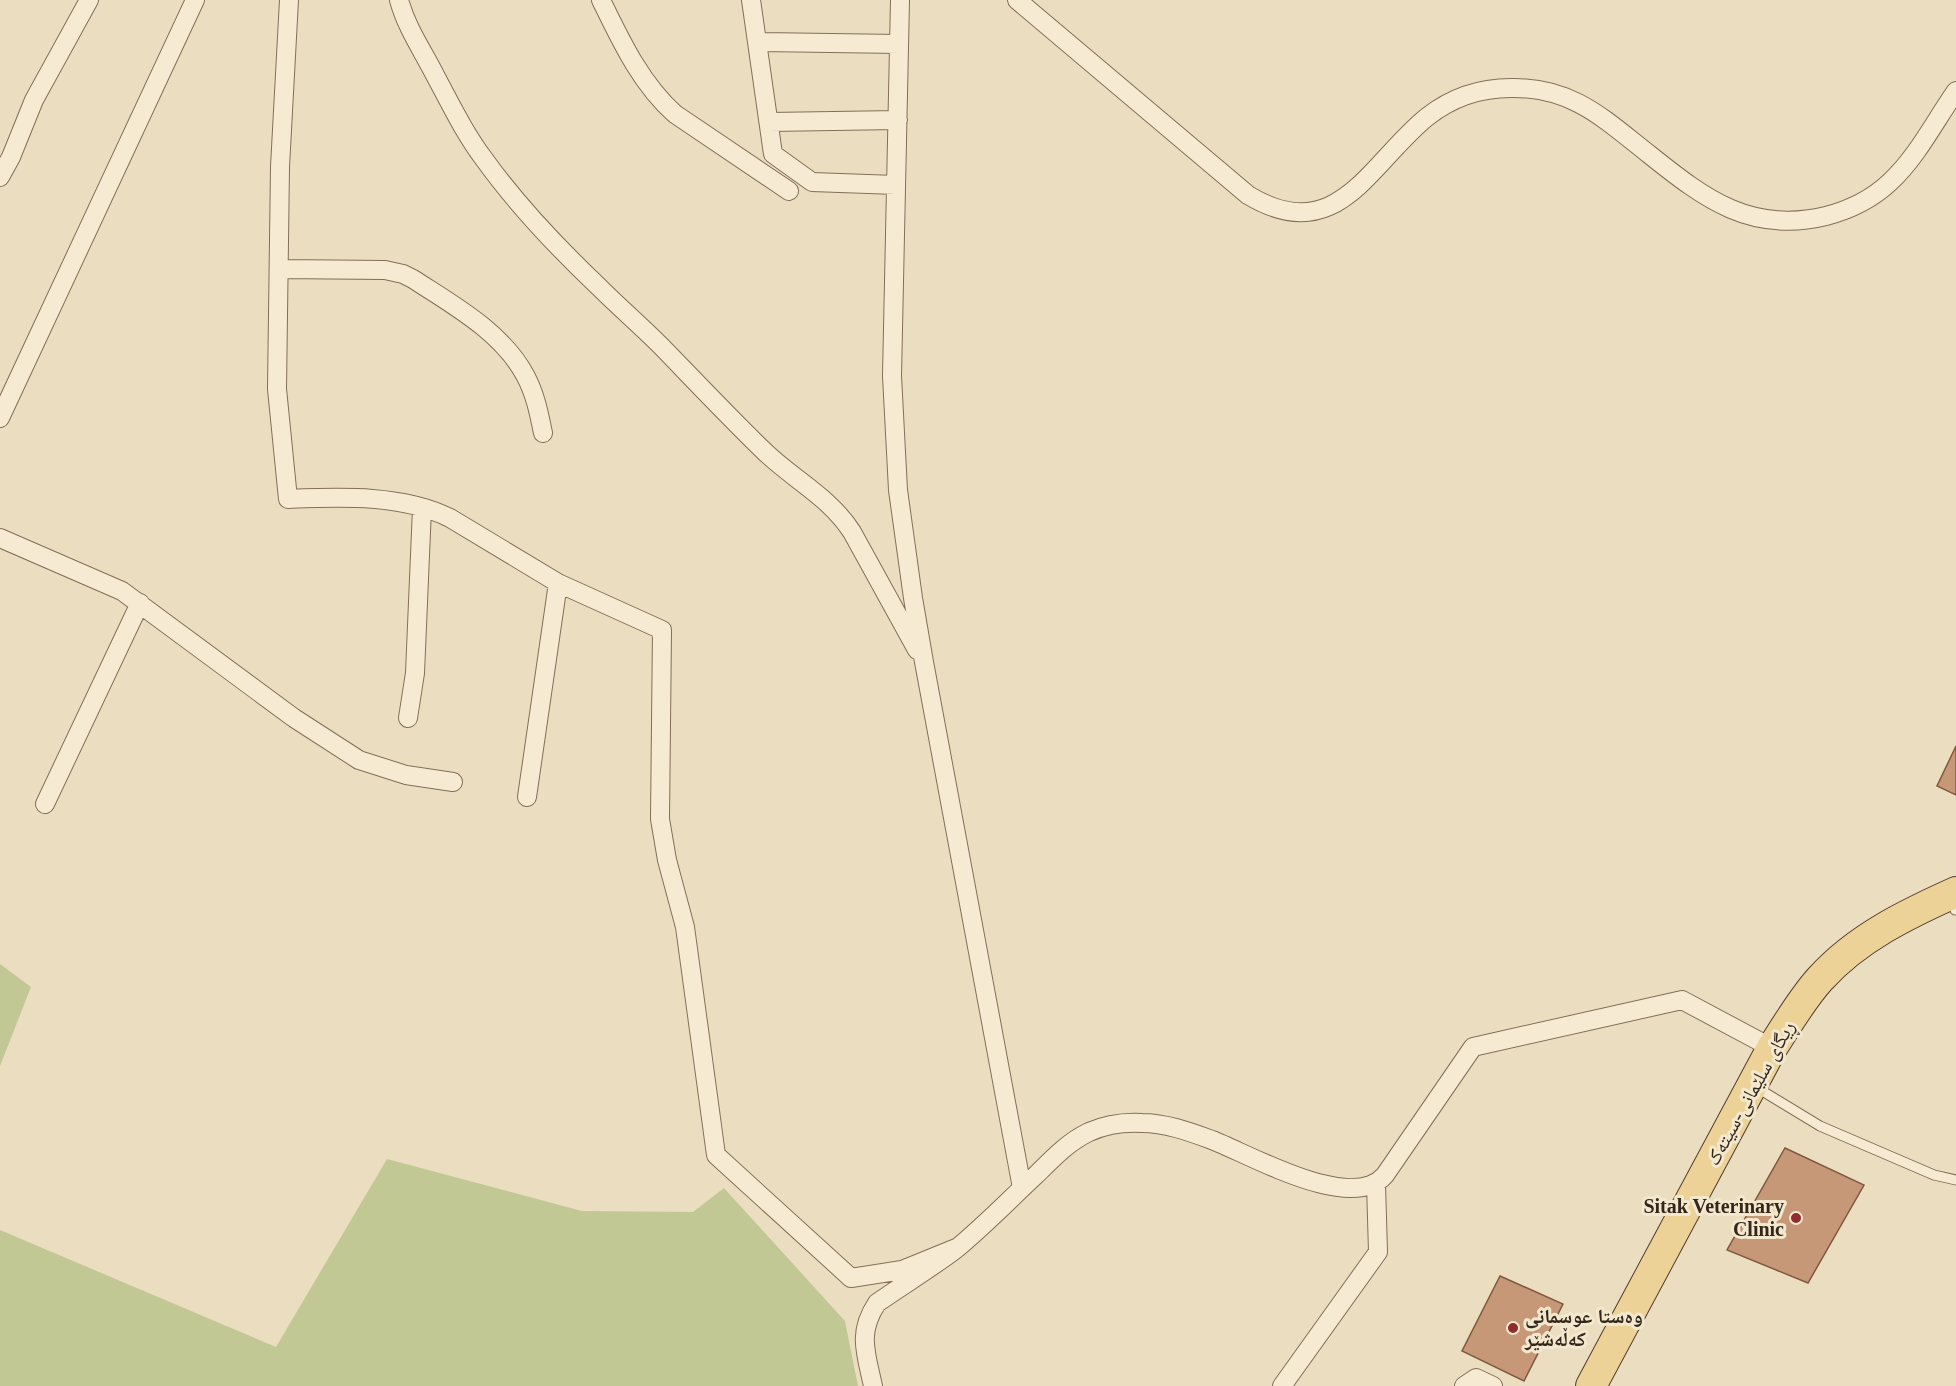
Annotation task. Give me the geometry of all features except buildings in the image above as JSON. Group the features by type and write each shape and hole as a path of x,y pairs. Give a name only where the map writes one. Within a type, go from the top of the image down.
{"main road":[{"name":"ڕیگای سلێمانی-سیتەک","path":"1591,1386 1772,1048 1803,1001 1821,978 1844,957 1893,921 1956,905"},
{"name":"ڕیگای سلێمانی-سیتەک","path":"1607,1386 1798,1031 1831,988 1860,962 1956,905"}],"street":[{"path":"0,177 11,157 34,100 89,0"},
{"path":"0,418 195,0"},
{"path":"289,0 280,167 278,389 288,499 348,499 389,502 423,508 450,518 558,583 662,630 660,819 669,871 685,927 716,1155 851,1278 902,1270 956,1248"},
{"path":"399,0 407,25 417,45 435,73 465,131 484,160 512,195 577,266 661,346 767,454 841,516 924,662"},
{"path":"601,0 635,64 662,103 789,191"},
{"path":"751,0 773,154 812,182 896,185"},
{"path":"900,0 892,376 897,467 910,576 924,662 1022,1188"},
{"path":"1017,0 1231,182 1271,207 1292,211 1315,211 1335,204 1369,177 1416,127 1449,103 1478,92 1525,88 1554,92 1577,102 1601,117 1677,177 1730,209 1759,219 1807,220 1850,208 1884,187 1911,157 1956,90"},
{"path":"757,42 899,44"},
{"path":"769,122 898,120"},
{"path":"280,269 384,270 403,274 413,279 479,325 509,352 531,388 543,433"},
{"path":"408,718 415,673 423,508"},
{"path":"0,538 122,591 243,681 358,760 398,773 453,782"},
{"path":"527,797 558,583"},
{"path":"45,804 140,603"},
{"path":"873,1386 864,1338 869,1315 877,1303 956,1248 1065,1147 1083,1136 1116,1124 1159,1125 1213,1140 1294,1175 1335,1187 1361,1189 1376,1184 1392,1166 1473,1047 1682,1000 1772,1048"},
{"path":"1282,1386 1378,1252 1376,1184"},
{"path":"1464,1386 1476,1378 1492,1386"}],"lane":[{"path":"1764,1092 1820,1126 1934,1175 1956,1180"}],"green space":[{"path":"0,964 31,987 0,1066"},
{"path":"387,1159 582,1211 693,1212 724,1188 845,1321 858,1386 0,1386 0,1230 276,1347"}],"place":[{"name":"Sitak Veterinary Clinic","path":"1796,1218"},
{"name":"وەستا عوسمانی کەڵەشێر","path":"1513,1328"}]}
